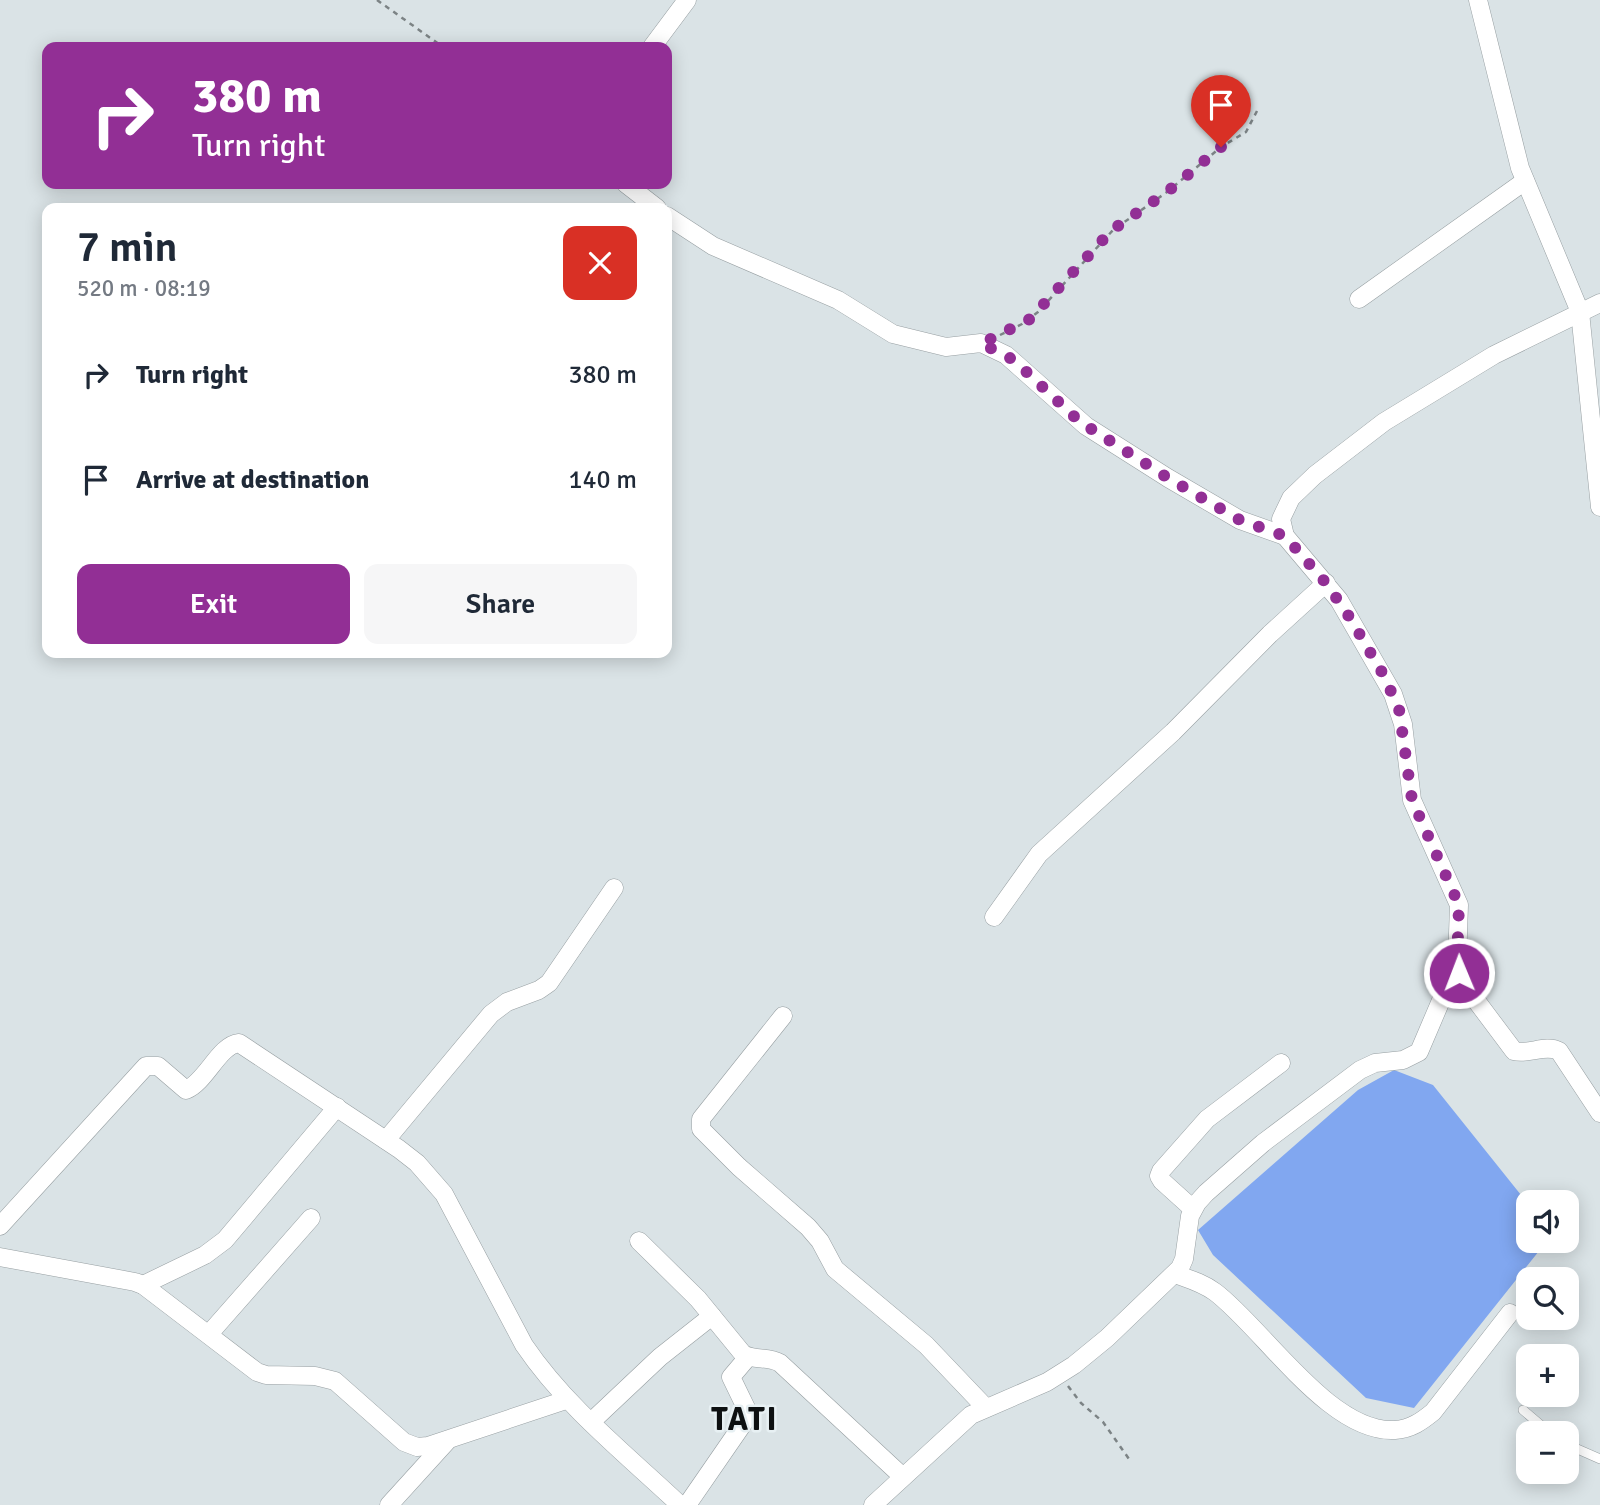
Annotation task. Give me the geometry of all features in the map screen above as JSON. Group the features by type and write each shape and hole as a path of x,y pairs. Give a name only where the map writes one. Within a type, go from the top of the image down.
{"street":[{"path":"656,42 687,0"},
{"path":"1478,0 1525,181 1580,312 1600,507"},
{"path":"1359,299 1525,181"},
{"path":"632,189 651,203"},
{"path":"672,219 713,246 838,300 893,334 946,347 981,344 1013,360 1079,421 1145,464 1240,520 1285,536"},
{"path":"1600,303 1494,355 1384,422 1315,475 1291,498 1281,519 1285,536 1326,583 1350,618 1377,663 1399,709 1412,800 1459,905 1457,963 1463,983 1510,1048 1518,1053 1556,1049 1600,1113"},
{"path":"995,917 1039,854 1173,732 1270,634 1326,583"},
{"path":"386,1140 491,1014 507,1002 539,990 555,976 614,888"},
{"path":"873,1505 963,1422 986,1408 1059,1375 1107,1338 1175,1275 1184,1259 1193,1209 1206,1193 1263,1143 1360,1070 1376,1063 1403,1060 1419,1052 1457,963"},
{"path":"783,1016 701,1119 701,1129 739,1167 808,1227 820,1241 835,1269 926,1345 986,1408"},
{"path":"0,1226 150,1065 158,1066 182,1088 190,1089 229,1046 239,1043 417,1163 444,1194 524,1345 566,1400 680,1505"},
{"path":"1193,1209 1162,1181 1159,1175 1161,1171 1207,1119 1281,1063"},
{"path":"143,1285 205,1255 225,1240 337,1107"},
{"path":"209,1334 311,1218"},
{"path":"639,1241 684,1283 743,1354 780,1363 903,1476"},
{"path":"0,1257 143,1285 257,1372 266,1375 315,1376 335,1381 404,1442 412,1446 428,1446 566,1400"},
{"path":"1175,1275 1213,1290 1321,1395 1350,1417 1372,1428 1407,1428 1433,1412 1510,1313"},
{"path":"591,1422 660,1357 712,1316"},
{"path":"687,1505 747,1418 747,1410 731,1377 748,1357"},
{"path":"389,1505 451,1438"}],"lane":[{"path":"1522,1410 1535,1421"},
{"path":"1579,1450 1600,1459"}],"path":[{"path":"377,0 436,42"},
{"path":"981,344 1030,319 1112,230 1167,192 1221,147 1246,132 1257,111"},
{"path":"1059,1375 1081,1403 1103,1422 1129,1459"}],"water":[{"path":"1394,1070 1433,1085 1517,1190 1516,1253 1537,1253 1526,1267 1516,1267 1516,1280 1414,1408 1366,1398 1213,1255 1198,1230 1358,1090"}],"district":[{"name":"TATI","path":"745,1419"}],"route":[{"path":"1221,147 1167,192 1112,230 1030,319 981,344 1006,355 1079,421 1168,478 1240,520 1285,536 1326,583 1383,674 1399,709 1412,800 1459,905 1459,973"}]}
